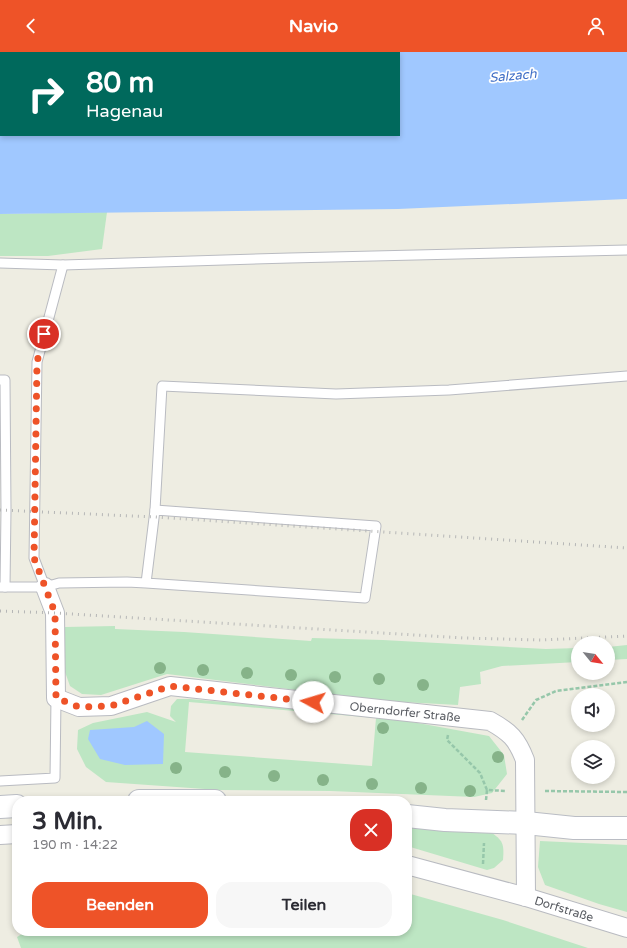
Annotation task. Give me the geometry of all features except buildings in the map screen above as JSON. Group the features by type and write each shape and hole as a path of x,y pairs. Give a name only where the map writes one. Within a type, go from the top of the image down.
{"main road":[{"path":"0,807 12,806"},
{"path":"412,817 445,820 526,823 574,828 627,828"}],"street":[{"path":"45,587 55,613 56,698"},
{"name":"Oberndorfer Straße","path":"56,698 79,707 111,706 170,686 490,721 503,728 519,744 525,760 526,823"},
{"name":"Dorfstraße","path":"526,823 526,898 627,928"},
{"path":"0,835 12,834"},
{"path":"412,866 526,898"}],"lane":[{"path":"0,263 63,265 627,250"},
{"path":"45,587 34,558 37,362 63,265"},
{"path":"146,583 155,510 162,386 336,394 448,390 627,376"},
{"path":"0,380 5,380 2,587 45,587 59,583 127,582 365,598 376,526 155,510"},
{"path":"0,781 55,778 56,698"}],"path":[{"path":"511,736 536,700 556,691 627,682"}],"green space":[{"path":"107,212 102,249 48,256 0,256 0,214"},
{"path":"115,626 115,629 184,632 311,641 312,638 383,640 546,649 571,648 571,662 502,666 480,672 481,684 460,687 458,705 384,701 167,674 101,695 82,694 70,686 65,672 65,627"},
{"path":"627,645 627,659 615,660 615,646"},
{"path":"177,699 190,699 385,717 489,736 504,755 507,774 492,793 474,797 330,791 219,790 106,782 86,767 77,749 78,730 93,723 147,712 176,722 170,716 171,706","holes":["189,702 376,718 372,766 185,752"]},
{"path":"412,828 492,833 501,841 503,860 494,868 487,870 412,848"},
{"path":"540,841 627,845 627,912 545,885 538,867"},
{"path":"412,894 503,920 588,948 21,948 17,937 412,936"}],"water":[{"name":"Salzach","path":"400,52 627,52 627,199 398,209 0,214 0,136 400,136"},
{"path":"147,721 164,734 163,764 125,765 100,759 88,739 90,730 134,727"}],"railway":[{"path":"0,510 155,517 627,548"},
{"path":"0,611 464,638 541,640 627,636"}],"route":[{"path":"44,334 37,362 34,558 55,613 56,698 79,707 111,706 170,686 313,702"}]}
